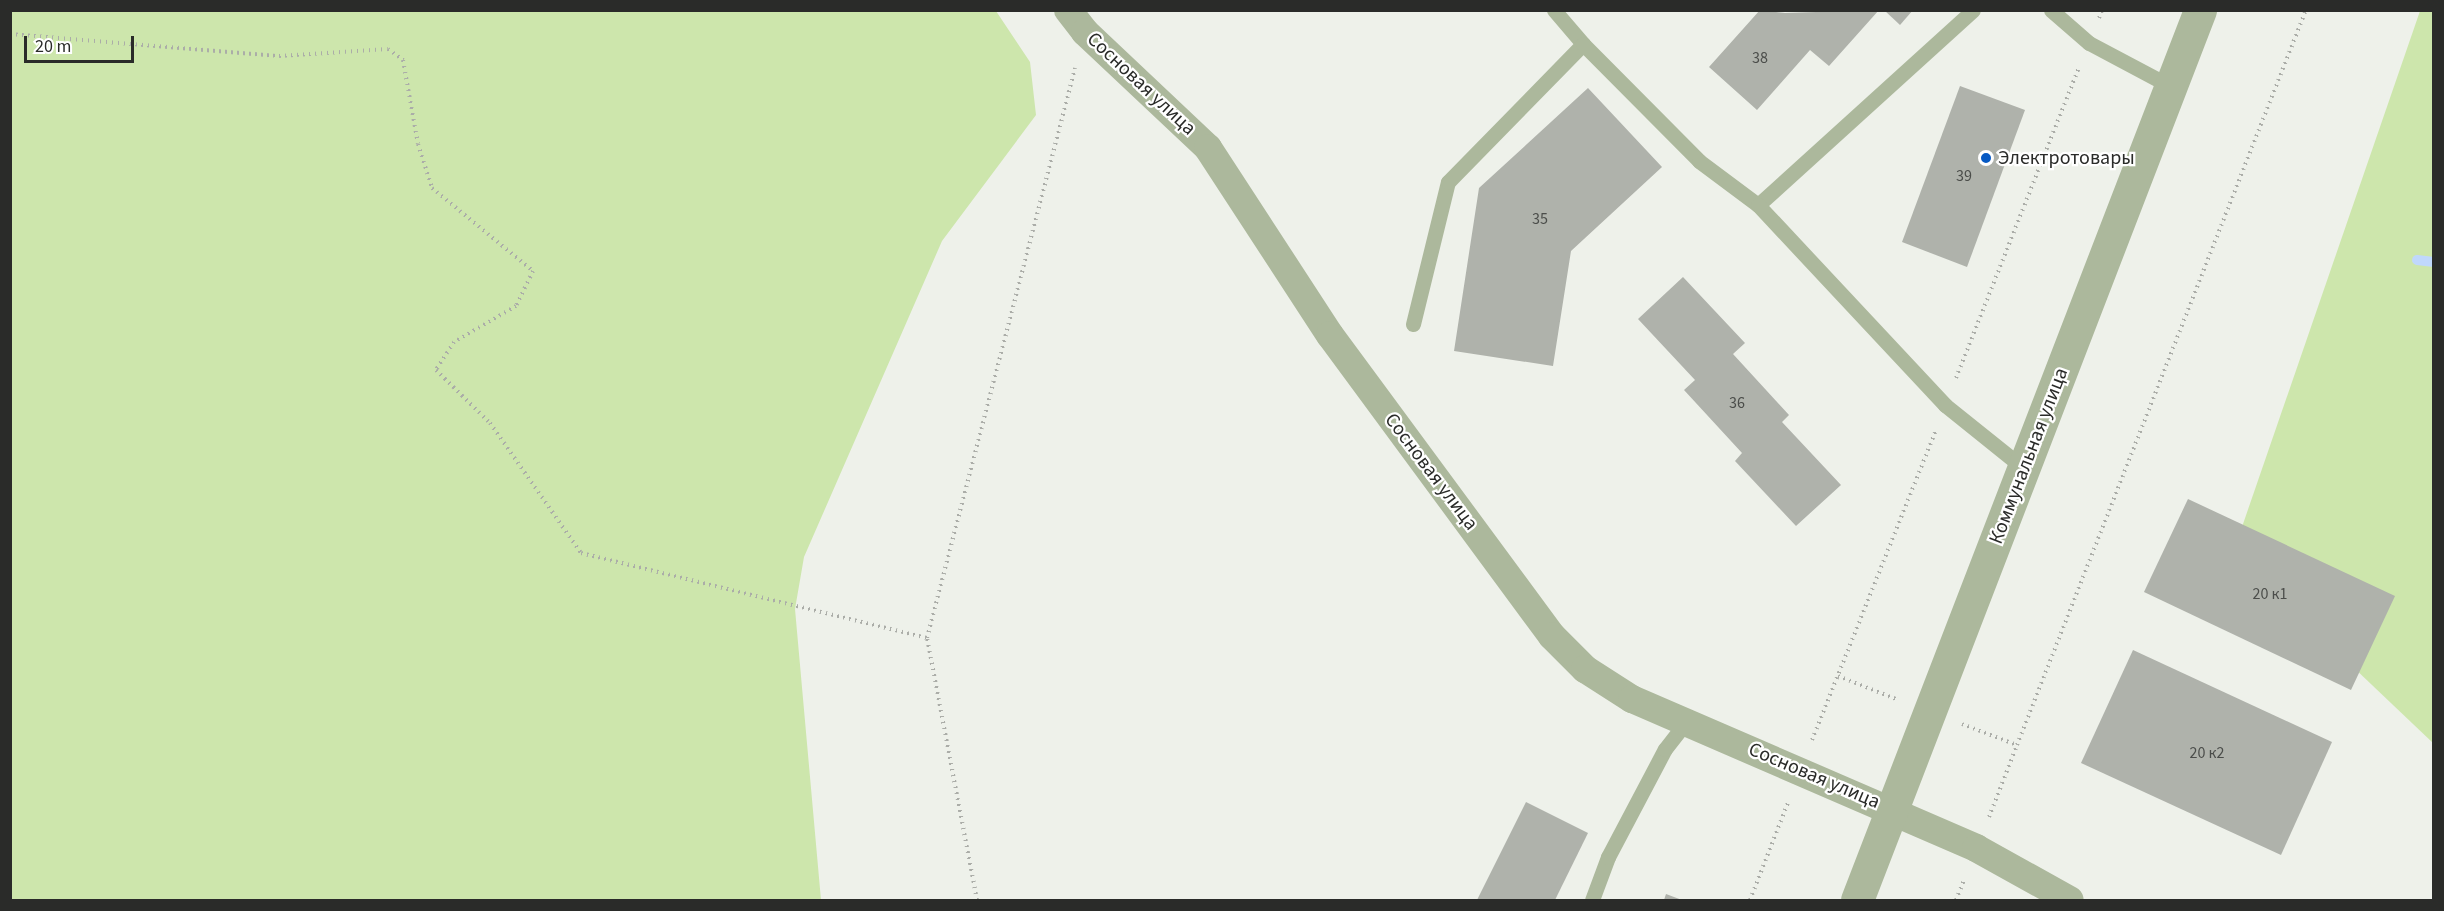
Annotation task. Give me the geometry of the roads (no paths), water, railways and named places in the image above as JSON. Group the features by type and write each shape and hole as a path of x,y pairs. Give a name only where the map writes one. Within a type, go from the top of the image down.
{"street":[{"name":"Коммунальная улица","path":"1857,900 1894,809 2200,10"},
{"name":"Сосновая улица","path":"1076,21 1208,148 1330,335 1552,636 1585,669 1622,693 1800,771 1894,809 1976,848 2070,900"}],"lane":[{"path":"1554,10 1583,44 1699,162 1758,205 1945,405 2025,469"},
{"path":"1758,205 1973,10"},
{"path":"2051,10 2089,43 2170,86"},
{"path":"1413,324 1448,182 1583,44"},
{"path":"1592,900 1608,857 1665,749 1686,722"}],"waterway":[{"path":"2417,260 2434,262"}],"place":[{"name":"Электротовары","path":"1986,158"}]}
